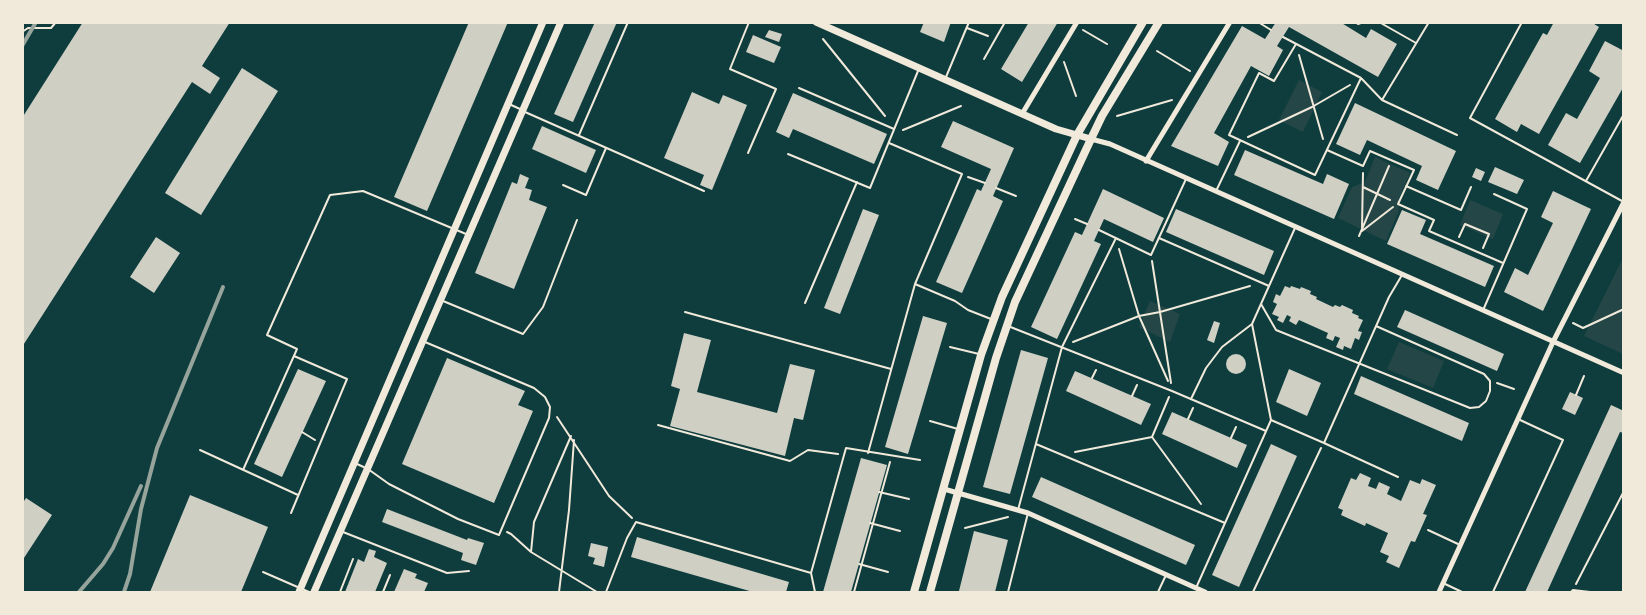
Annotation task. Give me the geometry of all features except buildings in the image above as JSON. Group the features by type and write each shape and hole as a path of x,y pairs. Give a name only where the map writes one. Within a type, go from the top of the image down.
{"main road":[{"path":"914,592 993,320 1077,135 1143,22"},
{"path":"930,592 1007,325 1016,302 1090,139 1159,22"}],"street":[{"path":"300,591 543,22"},
{"path":"314,592 561,22"},
{"path":"816,22 1056,129 1110,144 1623,373"},
{"path":"1146,161 1230,22"},
{"path":"1022,114 1078,25"},
{"path":"1439,592 1553,342 1623,202"},
{"path":"944,489 1028,513 1205,592"}],"lane":[{"path":"22,32 28,28 51,28 56,22"},
{"path":"579,135 628,22"},
{"path":"748,153 776,89 730,69 749,22"},
{"path":"945,80 969,22"},
{"path":"984,59 1005,22"},
{"path":"1257,22 1271,30"},
{"path":"1356,22 1358,24 1364,22"},
{"path":"1379,22 1416,43"},
{"path":"1382,100 1429,22"},
{"path":"1522,22 1470,118 1623,202"},
{"path":"967,28 988,36"},
{"path":"1283,37 1361,78 1382,100 1457,135"},
{"path":"1296,44 1274,81 1259,74 1228,135 1315,175 1361,78"},
{"path":"788,154 870,188 920,68"},
{"path":"799,88 894,129"},
{"path":"509,104 704,191"},
{"path":"1586,181 1623,114"},
{"path":"1216,192 1240,141"},
{"path":"868,453 915,284 962,174 889,143"},
{"path":"563,185 586,195 606,148"},
{"path":"1326,150 1363,166 1370,151 1414,170 1398,204 1434,220 1429,231 1503,264"},
{"path":"1099,230 1151,255 1186,178"},
{"path":"806,303 857,182"},
{"path":"1406,186 1461,210 1471,187"},
{"path":"243,470 297,349 267,335 330,195 363,191 469,235"},
{"path":"1482,310 1527,209 1494,195"},
{"path":"1075,219 1087,224"},
{"path":"441,300 523,334 543,307 577,220"},
{"path":"1191,399 1206,368 1222,347 1252,324 1295,227"},
{"path":"1018,510 1062,347 1116,238"},
{"path":"1159,238 1269,286"},
{"path":"1324,443 1389,297 1402,275"},
{"path":"915,284 993,320"},
{"path":"1261,304 1276,330 1470,408 1479,407 1486,401 1490,391 1490,381 1484,374 1376,327"},
{"path":"685,312 891,369"},
{"path":"1196,588 1271,420 1252,324"},
{"path":"1007,325 1266,431"},
{"path":"355,463 389,484 458,519 499,535 549,418 550,406 534,388 410,336"},
{"path":"950,347 981,355"},
{"path":"291,513 347,379 294,356"},
{"path":"1492,592 1563,440 1518,419"},
{"path":"1271,420 1398,477"},
{"path":"930,421 960,430"},
{"path":"1036,444 1225,523"},
{"path":"815,592 811,573 846,448 920,460"},
{"path":"200,450 298,495"},
{"path":"1008,592 1028,513"},
{"path":"606,592 627,538 636,522 811,573"},
{"path":"1428,530 1461,545"},
{"path":"340,531 447,573 469,571"},
{"path":"340,592 353,559"},
{"path":"263,572 300,591 309,592"},
{"path":"383,592 390,574"},
{"path":"1158,592 1166,575"},
{"path":"1443,583 1462,592"},
{"path":"1572,591 1590,592"}],"path":[{"path":"1078,25 1107,44"},
{"path":"823,39 894,129"},
{"path":"1296,44 1326,150"},
{"path":"1060,51 1076,96"},
{"path":"1157,51 1198,76"},
{"path":"1240,141 1312,107 1361,78"},
{"path":"1117,116 1185,96"},
{"path":"900,132 961,106"},
{"path":"1359,236 1391,160"},
{"path":"1362,231 1363,166"},
{"path":"962,174 985,183"},
{"path":"1362,231 1398,204 1363,187"},
{"path":"996,188 1016,196"},
{"path":"1456,243 1465,224 1489,234 1481,254"},
{"path":"1116,238 1139,316 1172,391"},
{"path":"1062,347 1139,316 1262,283"},
{"path":"1573,323 1583,328 1623,309"},
{"path":"1576,395 1584,376"},
{"path":"1132,396 1140,378"},
{"path":"1490,381 1514,389"},
{"path":"1188,419 1196,401"},
{"path":"550,406 609,496 636,522"},
{"path":"1231,438 1239,419"},
{"path":"658,425 790,461 808,450 844,455"},
{"path":"302,432 309,436"},
{"path":"531,552 534,522 571,436"},
{"path":"1062,455 1152,437"},
{"path":"559,592 569,510 574,440"},
{"path":"1253,592 1324,443"},
{"path":"854,592 880,492 892,456"},
{"path":"1572,591 1623,491"},
{"path":"880,492 909,500"},
{"path":"965,528 1017,515 1018,510"},
{"path":"872,524 900,531"},
{"path":"501,530 511,534 531,552 597,592"},
{"path":"860,564 888,572"}],"shaded area":[{"path":"1299,80 1322,92 1303,132 1279,120"},
{"path":"1375,157 1410,173 1398,200 1399,211 1386,241 1338,218 1352,187 1365,182"},
{"path":"1470,200 1503,214 1493,239 1460,225"},
{"path":"1623,258 1623,354 1584,336"},
{"path":"1150,301 1180,314 1170,342 1139,327"},
{"path":"1399,342 1444,361 1433,388 1387,369"}],"railway":[{"path":"22,46 36,22"},
{"path":"124,592 130,574 141,509 157,448 223,287"},
{"path":"79,592 103,564 113,548 141,486"}]}
